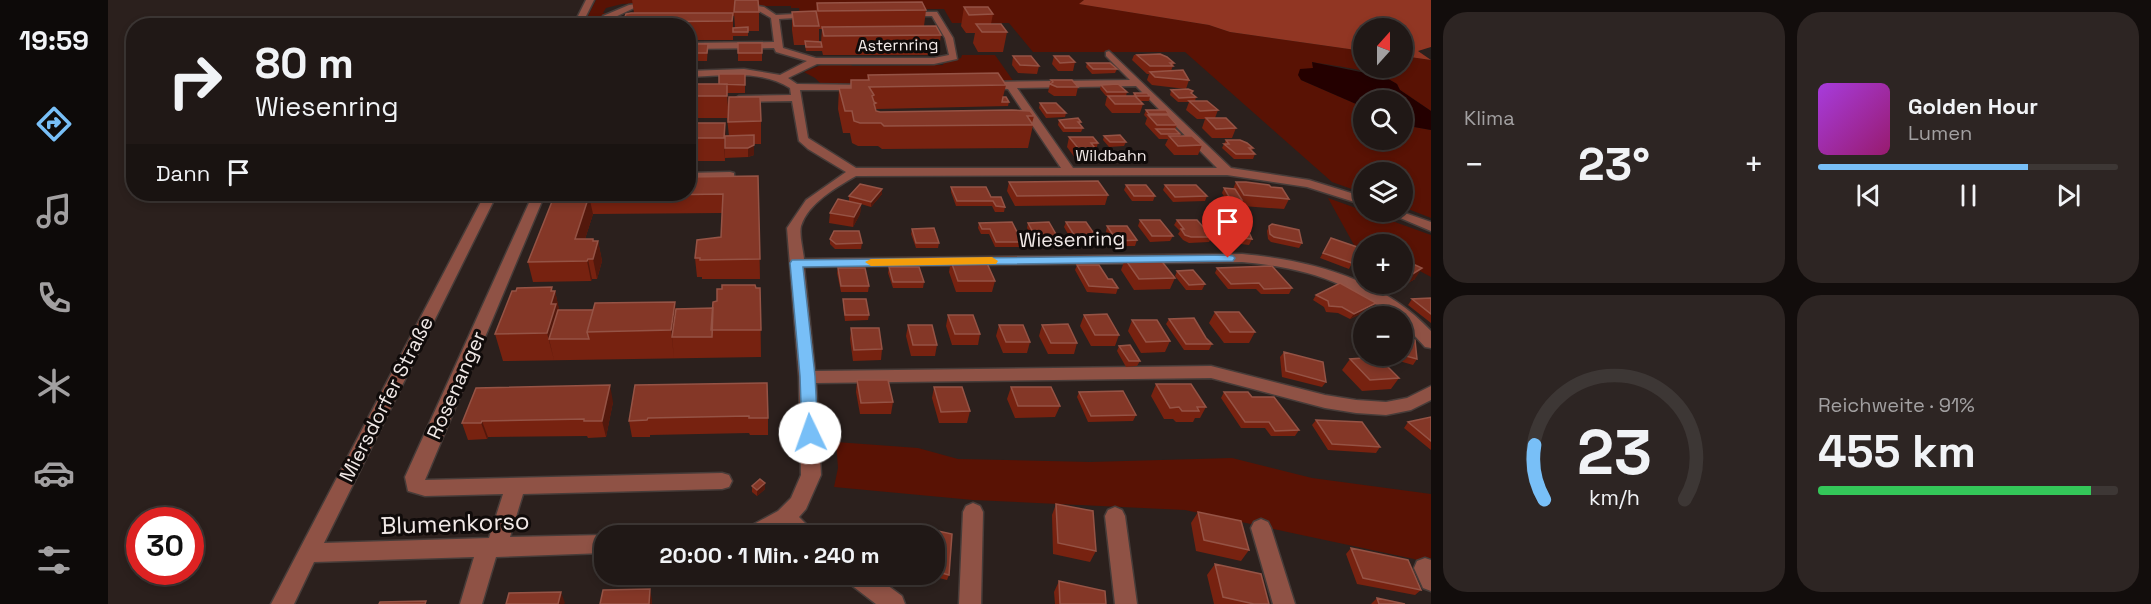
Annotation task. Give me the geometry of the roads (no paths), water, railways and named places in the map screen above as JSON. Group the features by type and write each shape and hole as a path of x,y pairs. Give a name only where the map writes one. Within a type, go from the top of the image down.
{"street":[{"path":"581,18 590,0"},
{"path":"616,18 626,6 660,4"},
{"path":"729,4 761,9 775,17 823,15"},
{"name":"Asternring","path":"696,46 778,45 779,50 815,61 934,61 954,57 950,38 934,14 902,14"},
{"path":"775,17 778,45"},
{"path":"1109,54 1227,171"},
{"name":"Asternring","path":"780,79 815,61"},
{"path":"696,74 760,74 780,79 796,93 803,139 812,147 854,172 817,199 796,220 794,228 807,376 811,475 799,503 785,517 770,525"},
{"path":"974,85 1138,82"},
{"path":"733,99 882,86"},
{"path":"1011,86 1069,171"},
{"name":"Wildbahn","path":"854,172 991,176 1069,171 1092,176"},
{"path":"948,181 991,176 1183,175 1227,171 1283,178 1353,197"},
{"path":"1183,175 1279,186 1284,185 1283,178"},
{"path":"696,177 730,176"},
{"name":"Miersdorfer Straße","path":"282,604 486,201"},
{"name":"Rosenanger","path":"536,201 415,477 415,485 425,488 722,481"},
{"path":"1413,220 1431,227"},
{"name":"Wiesenring","path":"796,263 1228,258 1270,260 1321,272 1364,289 1389,304 1420,329 1431,343"},
{"path":"807,376 1211,372 1236,376 1320,401 1369,409 1416,402 1431,392"},
{"path":"471,604 515,486"},
{"path":"970,604 973,512"},
{"path":"1115,516 1126,604"},
{"path":"785,517 793,525"},
{"path":"1261,528 1284,604"},
{"name":"Blumenkorso","path":"308,553 594,544"},
{"path":"869,585 894,604"}]}
